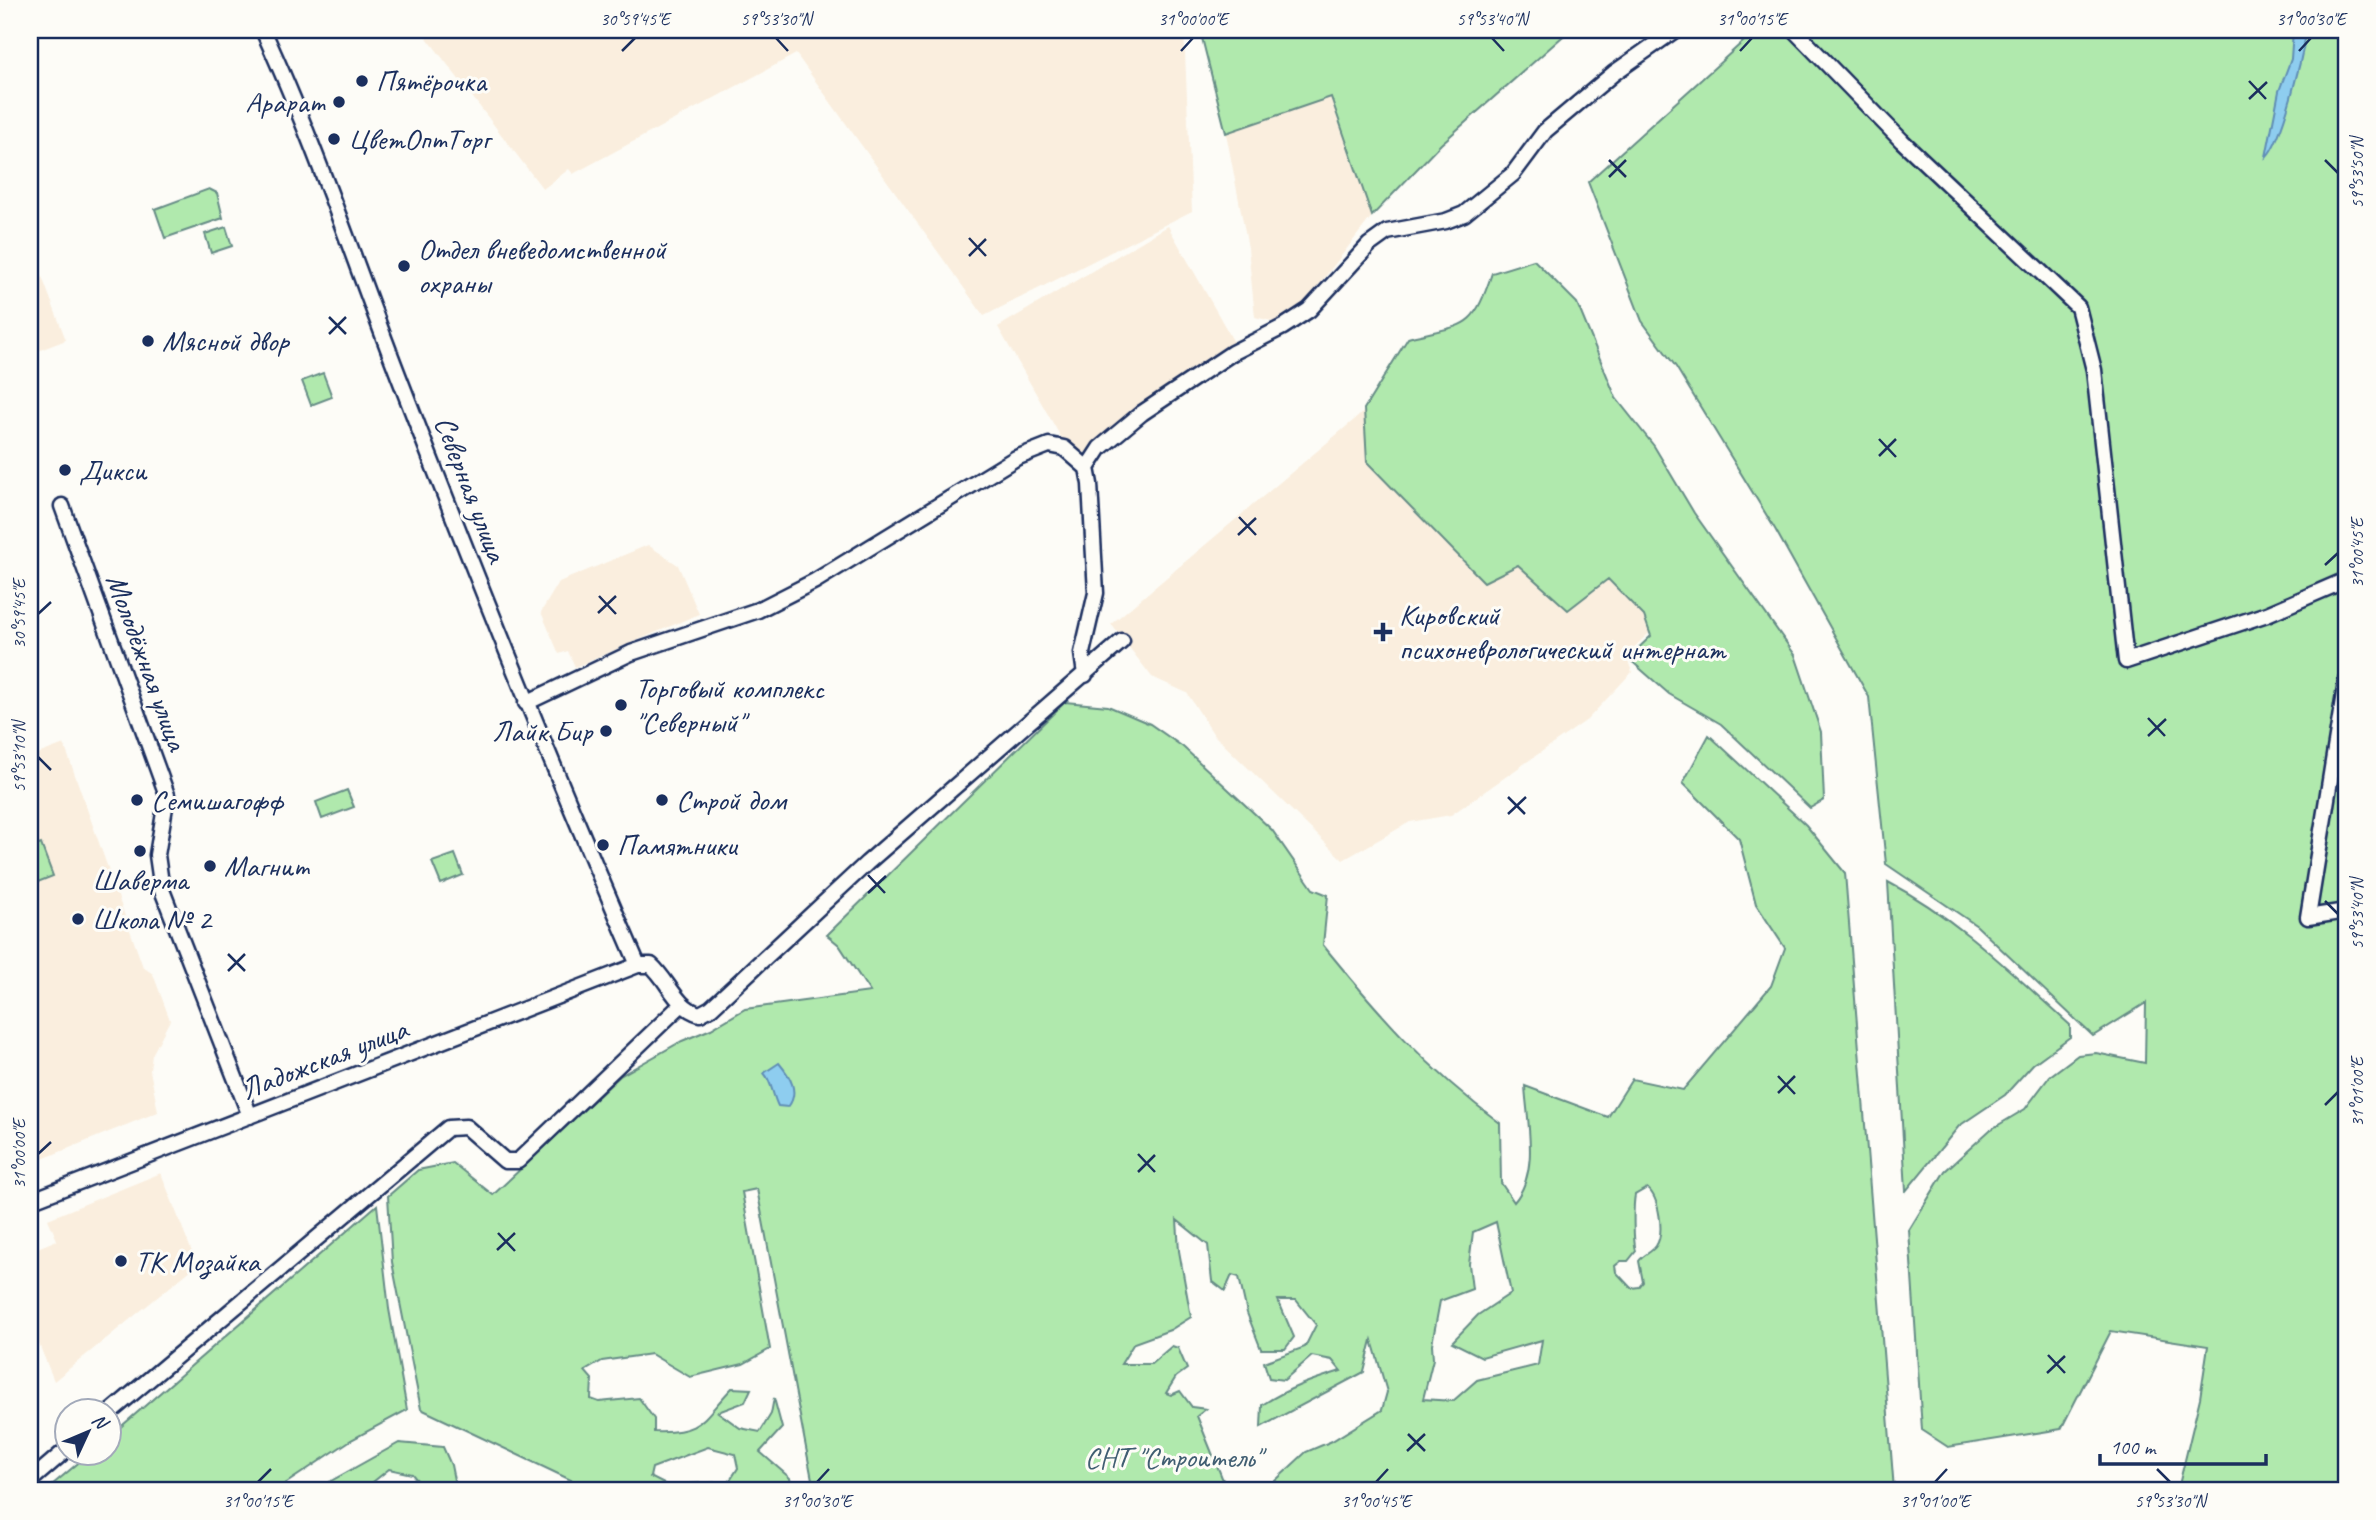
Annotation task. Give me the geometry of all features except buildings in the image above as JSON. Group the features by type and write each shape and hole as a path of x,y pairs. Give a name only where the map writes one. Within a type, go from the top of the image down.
{"street":[{"name":"Северная улица","path":"263,30 281,64 354,262 526,703 638,965"},
{"path":"1085,675 1082,653 1096,593 1087,468 1100,448 1142,413 1232,353 1283,327 1309,310 1369,245 1387,232 1446,221 1464,214 1513,174 1545,131 1614,73 1675,30"},
{"path":"1794,30 1902,141 2078,307 2094,370 2126,662 2267,614 2346,580"},
{"path":"526,703 631,653 758,610 815,581 1016,458 1049,445 1064,448 1087,468"},
{"name":"Молодёжная улица","path":"62,506 167,796 157,855 162,890 250,1116"},
{"path":"638,965 651,965 664,976 681,1005 701,1014 711,1008 867,863 1122,641"},
{"path":"2346,681 2308,916 2346,911"},
{"name":"Ладожская улица","path":"30,1201 638,965"},
{"path":"122,1402 449,1128 466,1127 505,1161 517,1161 681,1005"},
{"path":"30,1481 52,1462"}],"shaded area":[{"path":"421,30 1184,30 1192,211 984,316 796,54 573,174 569,169 543,189"},
{"path":"1331,97 1372,216 1288,325 1255,317 1248,248 1226,133"},
{"path":"1168,226 1240,353 1074,460 998,327"},
{"path":"30,245 66,340 30,354"},
{"name":"Кировский психоневрологический интернат","path":"1385,394 1582,598 1618,571 1663,620 1626,655 1632,672 1587,720 1451,815 1410,822 1343,860 1214,735 1187,693 1152,677 1111,624"},
{"path":"648,545 678,565 699,614 575,667 568,651 559,654 541,612 559,582"},
{"name":"Школа № 2","path":"64,744 143,967 153,974 170,1020 152,1055 150,1070 158,1112 30,1164 30,757"},
{"path":"161,1173 197,1265 54,1381 30,1322 30,1251 57,1240 48,1219"}],"green space":[{"path":"1200,30 1570,30 1441,144 1372,216 1331,97 1226,133"},
{"path":"1756,30 2346,30 2346,1490 2182,1490 2180,1481 2200,1398 2208,1346 2111,1331 2061,1429 1948,1447 1922,1430 1909,1230 1945,1171 1990,1130 2025,1109 2050,1076 2078,1055 2096,1053 2145,1063 2146,1003 2093,1036 1977,926 1886,864 1869,697 1775,529 1676,367 1642,321 1588,182"},
{"path":"209,189 217,193 223,218 165,238 155,209"},
{"path":"226,227 232,246 211,253 205,234"},
{"path":"1534,260 1577,303 1616,398 1654,446 1694,513 1795,655 1821,732 1824,800 1810,808 1721,724 1669,694 1628,658 1651,636 1644,616 1608,579 1568,610 1518,565 1484,582 1367,462 1364,409 1408,338 1455,327 1464,322 1479,306 1492,273"},
{"path":"323,373 332,397 311,405 302,381"},
{"name":"СНТ \"Строитель\"","path":"1065,702 1108,706 1150,724 1183,747 1272,830 1313,889 1328,895 1323,945 1405,1040 1449,1082 1500,1123 1501,1183 1514,1202 1522,1190 1529,1162 1525,1086 1608,1117 1632,1079 1683,1090 1771,986 1785,948 1756,904 1739,839 1683,783 1709,735 1806,825 1845,873 1894,1490 1275,1490 1275,1481 1306,1452 1332,1441 1382,1410 1387,1392 1372,1340 1364,1372 1261,1427 1262,1405 1300,1385 1341,1371 1332,1360 1312,1356 1284,1380 1269,1378 1264,1362 1305,1347 1316,1325 1296,1300 1278,1300 1294,1337 1285,1349 1261,1349 1247,1313 1239,1277 1232,1275 1225,1291 1212,1281 1208,1245 1177,1220 1179,1251 1191,1317 1170,1330 1134,1343 1121,1364 1151,1364 1172,1346 1178,1348 1187,1369 1176,1377 1166,1393 1171,1395 1180,1391 1192,1407 1206,1409 1197,1416 1227,1490 814,1490 757,1189 742,1192 770,1349 743,1364 690,1377 651,1354 602,1361 585,1371 592,1379 591,1399 599,1402 639,1398 654,1419 654,1432 692,1427 706,1417 732,1388 751,1389 745,1402 718,1412 740,1428 760,1432 771,1414 774,1398 782,1428 760,1452 790,1478 792,1490 692,1490 689,1484 729,1482 738,1468 735,1454 708,1447 652,1468 650,1477 676,1490 603,1490 575,1482 421,1409 392,1262 388,1196 418,1170 453,1163 493,1195 620,1076 682,1041 711,1029 745,1009 870,992 839,945 827,935","holes":["1647,1188 1657,1207 1659,1240 1639,1261 1643,1282 1639,1287 1631,1288 1616,1272 1615,1266 1621,1261 1628,1261 1636,1251 1635,1195","1496,1222 1511,1293 1478,1315 1452,1342 1482,1357 1542,1340 1538,1365 1477,1380 1453,1401 1423,1399 1433,1359 1432,1344 1440,1301 1472,1289 1469,1264 1473,1232"]},
{"path":"347,790 354,807 322,819 316,802"},
{"path":"41,844 53,876 30,885 30,848"},
{"path":"455,854 463,875 441,884 432,862"},
{"path":"1888,882 1961,929 2070,1025 2070,1037 2033,1064 2005,1095 1959,1126 1906,1191"},
{"path":"377,1205 389,1309 407,1410 351,1440 276,1490 46,1490 72,1468 122,1468 122,1426"},
{"path":"399,1443 443,1447 451,1465 456,1490 425,1490 412,1474 389,1469 373,1482 378,1490 315,1490"}],"water":[{"path":"2293,30 2307,30 2285,117 2266,157 2279,91 2291,59"},
{"path":"779,1063 792,1084 793,1096 788,1107 778,1106 764,1073"}],"place":[{"name":"Пятёрочка","path":"362,81"},
{"name":"Арарат","path":"339,102"},
{"name":"ЦветОптТорг","path":"334,139"},
{"name":"Отдел вневедомственной охраны","path":"404,266"},
{"name":"Мясной двор","path":"148,341"},
{"name":"Дикси","path":"65,470"},
{"name":"Кировский психоневрологический интернат","path":"1383,632"},
{"name":"Торговый комплекс \"Северный\"","path":"621,705"},
{"name":"Лайк Бир","path":"606,731"},
{"name":"Семишагофф","path":"137,800"},
{"name":"Строй дом","path":"662,800"},
{"name":"Памятники","path":"603,845"},
{"name":"Шаверма","path":"140,851"},
{"name":"Магнит","path":"210,866"},
{"name":"Школа № 2","path":"78,919"},
{"name":"ТК Мозайка","path":"121,1261"}]}
